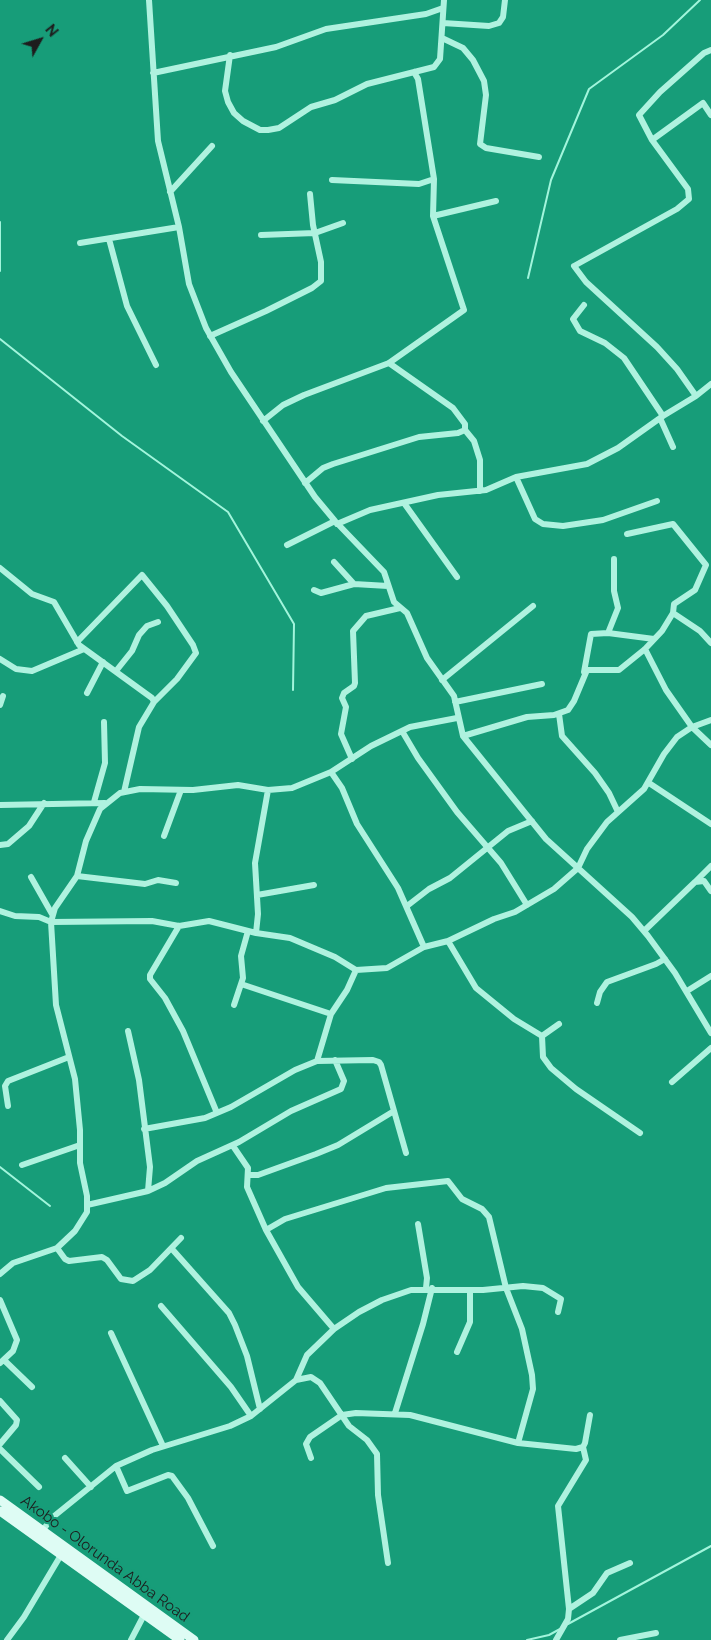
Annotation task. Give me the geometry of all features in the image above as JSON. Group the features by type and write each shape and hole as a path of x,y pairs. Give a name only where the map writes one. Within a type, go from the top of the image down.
{"main road":[{"name":"Akobo - Olorunda Abba Road","path":"0,1500 194,1640"},
{"name":"Akobo - Olorunda Abba Road","path":"0,1512 180,1640"}],"street":[{"path":"149,0 158,141 189,284 210,336 263,421 305,483 336,522 384,572 394,602 407,613 427,658 456,702 457,718 463,736 557,850 644,931 708,1021 711,1033"},
{"path":"230,55 225,91 234,113 243,121 260,130 279,128 311,107 335,100 367,84 437,64 442,38 444,0"},
{"path":"443,23 489,26 498,22 503,17 505,0"},
{"path":"153,73 230,55 276,47 326,29 426,14 443,8"},
{"path":"442,38 463,48 473,60 484,81 486,94 480,144 486,148 539,157"},
{"path":"696,396 677,369 657,347 586,282 574,266 677,209 689,200 688,189 652,140 639,115 643,108 704,53 711,50"},
{"path":"263,421 283,405 390,363 464,310 433,216 434,179 418,79 414,72"},
{"path":"652,140 703,103 711,115"},
{"path":"170,192 212,146"},
{"path":"332,180 420,184 434,179"},
{"path":"210,336 284,302 322,281 322,262 315,233 310,194"},
{"path":"433,216 496,201"},
{"path":"261,235 315,233 343,224"},
{"path":"80,243 178,227"},
{"path":"110,239 127,306 156,365"},
{"path":"584,305 573,319 580,331 605,343 624,358 661,417 673,447"},
{"path":"390,363 453,408 466,424 465,430 474,441 480,460 480,491"},
{"path":"287,545 358,513 448,494 480,491 516,477 586,464 618,448 711,384"},
{"path":"305,483 323,468 333,464 419,436 458,433 465,430"},
{"path":"516,477 535,519 543,524 563,526 603,520 657,500"},
{"path":"404,503 457,577"},
{"path":"584,673 592,668 619,670 645,649 662,631 673,613 674,604 695,590 706,565 673,524 627,534"},
{"path":"608,633 618,608 614,591 614,559"},
{"path":"334,562 354,584"},
{"path":"0,568 32,594 54,602 77,642 152,698 154,702"},
{"path":"77,642 142,575 167,606 193,645 196,653 177,679 154,702 139,727 124,792"},
{"path":"314,590 321,593 354,584 388,586"},
{"path":"442,680 533,606"},
{"path":"352,759 341,734 346,707 342,698 344,693 354,686 355,683 354,630 366,616 400,608"},
{"path":"673,613 700,631 711,643"},
{"path":"116,671 132,651 139,635 147,626 158,622"},
{"path":"463,736 527,717 559,714 572,706 584,673 591,634 608,633 654,639"},
{"path":"0,659 16,669 32,671 84,649"},
{"path":"645,649 666,690 692,727 711,746"},
{"path":"87,693 103,662"},
{"path":"456,702 542,684"},
{"path":"0,705 3,696"},
{"path":"559,714 562,736 595,773 609,793 618,812"},
{"path":"0,1274 13,1263 57,1248 84,1220 87,1205 80,1163 76,1091 56,1005 51,922 52,914 77,876 94,818 105,803 124,792 157,788 180,790 238,784 268,790 292,788 331,772 372,746 402,731 457,718"},
{"path":"0,911 15,916 39,917 51,922 152,921 179,926 209,921 256,933 290,938 335,956 356,970 387,968 424,947 448,941 549,893 578,868 587,849 618,812 650,782 664,754 678,737 692,727 711,720"},
{"path":"94,802 105,763 104,722"},
{"path":"402,731 418,758 457,812 489,847 527,905"},
{"path":"331,772 342,788 357,824 407,906 424,947"},
{"path":"650,782 711,824"},
{"path":"164,836 180,790"},
{"path":"256,933 257,895 255,863 268,790"},
{"path":"0,845 8,844 29,826 44,803"},
{"path":"0,805 105,803"},
{"path":"407,906 429,888 450,878 478,853 489,847 513,828 532,821"},
{"path":"644,931 711,866"},
{"path":"32,876 52,914"},
{"path":"77,876 145,884 158,880 176,883"},
{"path":"695,882 704,881 711,890"},
{"path":"257,895 314,885"},
{"path":"179,926 150,974 150,979 183,1031 217,1113"},
{"path":"234,1006 243,978 241,956 248,931"},
{"path":"448,941 470,980 482,995 514,1020 542,1036"},
{"path":"597,1003 600,992 607,982 665,959"},
{"path":"317,1062 331,1014 351,983 356,970"},
{"path":"687,991 711,976"},
{"path":"241,984 331,1014"},
{"path":"542,1036 559,1024"},
{"path":"128,1031 138,1080 150,1168 148,1191"},
{"path":"542,1036 543,1057 551,1068 576,1089 640,1133"},
{"path":"672,1082 711,1048"},
{"path":"8,1106 5,1086 8,1081 69,1057"},
{"path":"87,1205 148,1191 165,1183 206,1156 233,1146 291,1111 342,1089 344,1081 335,1060"},
{"path":"144,1129 205,1118 295,1070 317,1062 373,1060 379,1062 406,1153"},
{"path":"249,1175 258,1175 338,1145 394,1111"},
{"path":"22,1165 80,1144"},
{"path":"233,1146 248,1168 247,1186 266,1230 298,1287 334,1329"},
{"path":"266,1230 285,1218 386,1188 445,1180 450,1183 462,1200 482,1208 490,1217 506,1288 522,1329 532,1375 532,1398 518,1443"},
{"path":"396,1413 423,1324 429,1288 418,1224"},
{"path":"57,1248 65,1259 69,1260 102,1257 107,1260 121,1279 133,1281 141,1278 181,1238"},
{"path":"172,1249 229,1313 247,1356 260,1410"},
{"path":"42,1531 53,1517 116,1466 163,1446 230,1426 260,1410 296,1380 307,1355 334,1329 359,1312 382,1300 404,1292 429,1288 470,1290 523,1286 543,1288 560,1299 558,1312"},
{"path":"457,1352 470,1322 470,1290"},
{"path":"0,1300 16,1340 13,1351 2,1361 32,1387"},
{"path":"161,1306 231,1387 251,1416"},
{"path":"111,1334 163,1446"},
{"path":"296,1380 311,1377 320,1383 342,1415 377,1454 378,1494 388,1563"},
{"path":"0,1401 17,1420 16,1425 0,1444"},
{"path":"311,1458 307,1440 342,1415 370,1412 396,1413 429,1419 518,1443 576,1449 583,1447"},
{"path":"556,1640 568,1619 569,1610 558,1506 586,1460 583,1447 590,1415"},
{"path":"0,1449 39,1488"},
{"path":"65,1458 91,1487"},
{"path":"116,1466 127,1491 168,1475 172,1476 188,1498 213,1546"},
{"path":"7,1640 24,1617 61,1555"},
{"path":"569,1610 593,1593 606,1573 630,1563"},
{"path":"130,1640 144,1615"},
{"path":"620,1640 656,1633"}],"waterway":[{"path":"528,278 551,180 589,89 663,35 700,0"},
{"path":"0,222 0,271"},
{"path":"0,339 122,436 228,512 294,624 293,690"},
{"path":"0,1167 50,1206"},
{"path":"568,1624 711,1546"},
{"path":"527,1640 549,1635 560,1629"}]}
